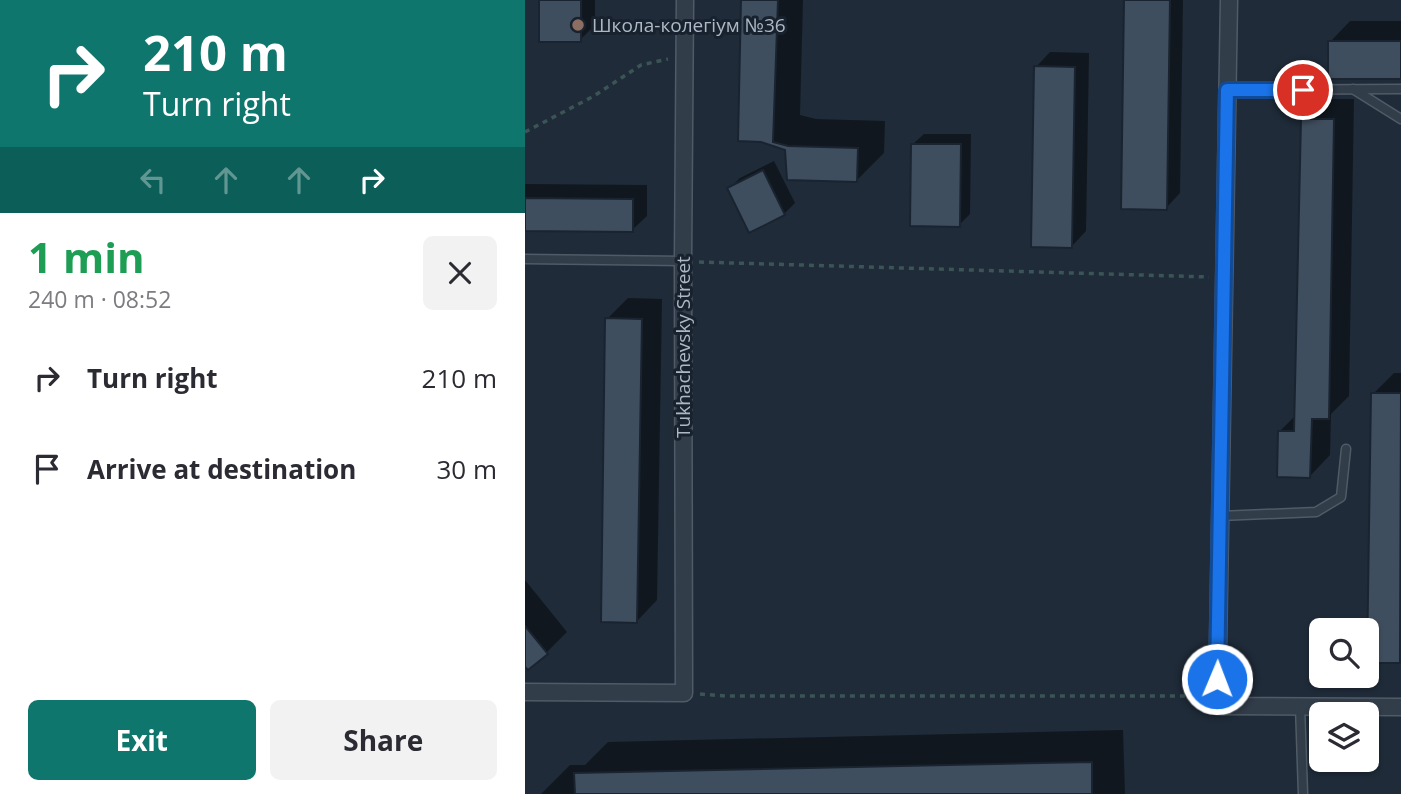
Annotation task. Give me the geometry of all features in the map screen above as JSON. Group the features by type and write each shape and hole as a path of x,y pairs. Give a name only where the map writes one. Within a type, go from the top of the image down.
{"street":[{"name":"Tukhachevsky Street","path":"684,693 685,0"},
{"path":"1229,0 1217,706 1401,707"},
{"path":"525,692 684,693"}],"lane":[{"path":"1353,89 1401,119"},
{"path":"1227,90 1401,89"},
{"path":"525,259 683,261"},
{"path":"1220,516 1316,512 1341,498 1346,449"},
{"path":"1300,706 1303,794"}],"path":[{"path":"525,132 594,96 641,65 685,55"},
{"path":"683,261 1224,277"},
{"path":"684,693 726,696 1191,696 1217,706"}],"building":[{"path":"539,0 581,0 581,42 539,42"},
{"path":"741,0 778,0 773,142 788,146 858,148 857,182 787,180 785,150 761,142 738,141"},
{"path":"1124,0 1170,0 1167,210 1121,209"},
{"path":"1328,41 1401,41 1401,79 1328,79"},
{"path":"1034,66 1075,67 1072,248 1031,247"},
{"path":"1301,119 1334,119 1329,419 1312,419 1310,478 1277,477 1278,431 1294,431"},
{"path":"911,144 961,144 960,227 910,226"},
{"path":"763,170 785,215 749,233 727,188"},
{"path":"525,198 633,199 633,232 525,231"},
{"path":"605,318 642,319 637,623 601,622"},
{"path":"1371,393 1401,393 1400,663 1379,663 1379,618 1368,618"},
{"path":"525,626 548,654 528,670 525,667"},
{"path":"1092,762 1092,794 575,794 574,773"}],"place":[{"name":"Школа-колегіум №36","path":"578,25"}],"route":[{"path":"1217,679 1227,90 1303,90"}]}
